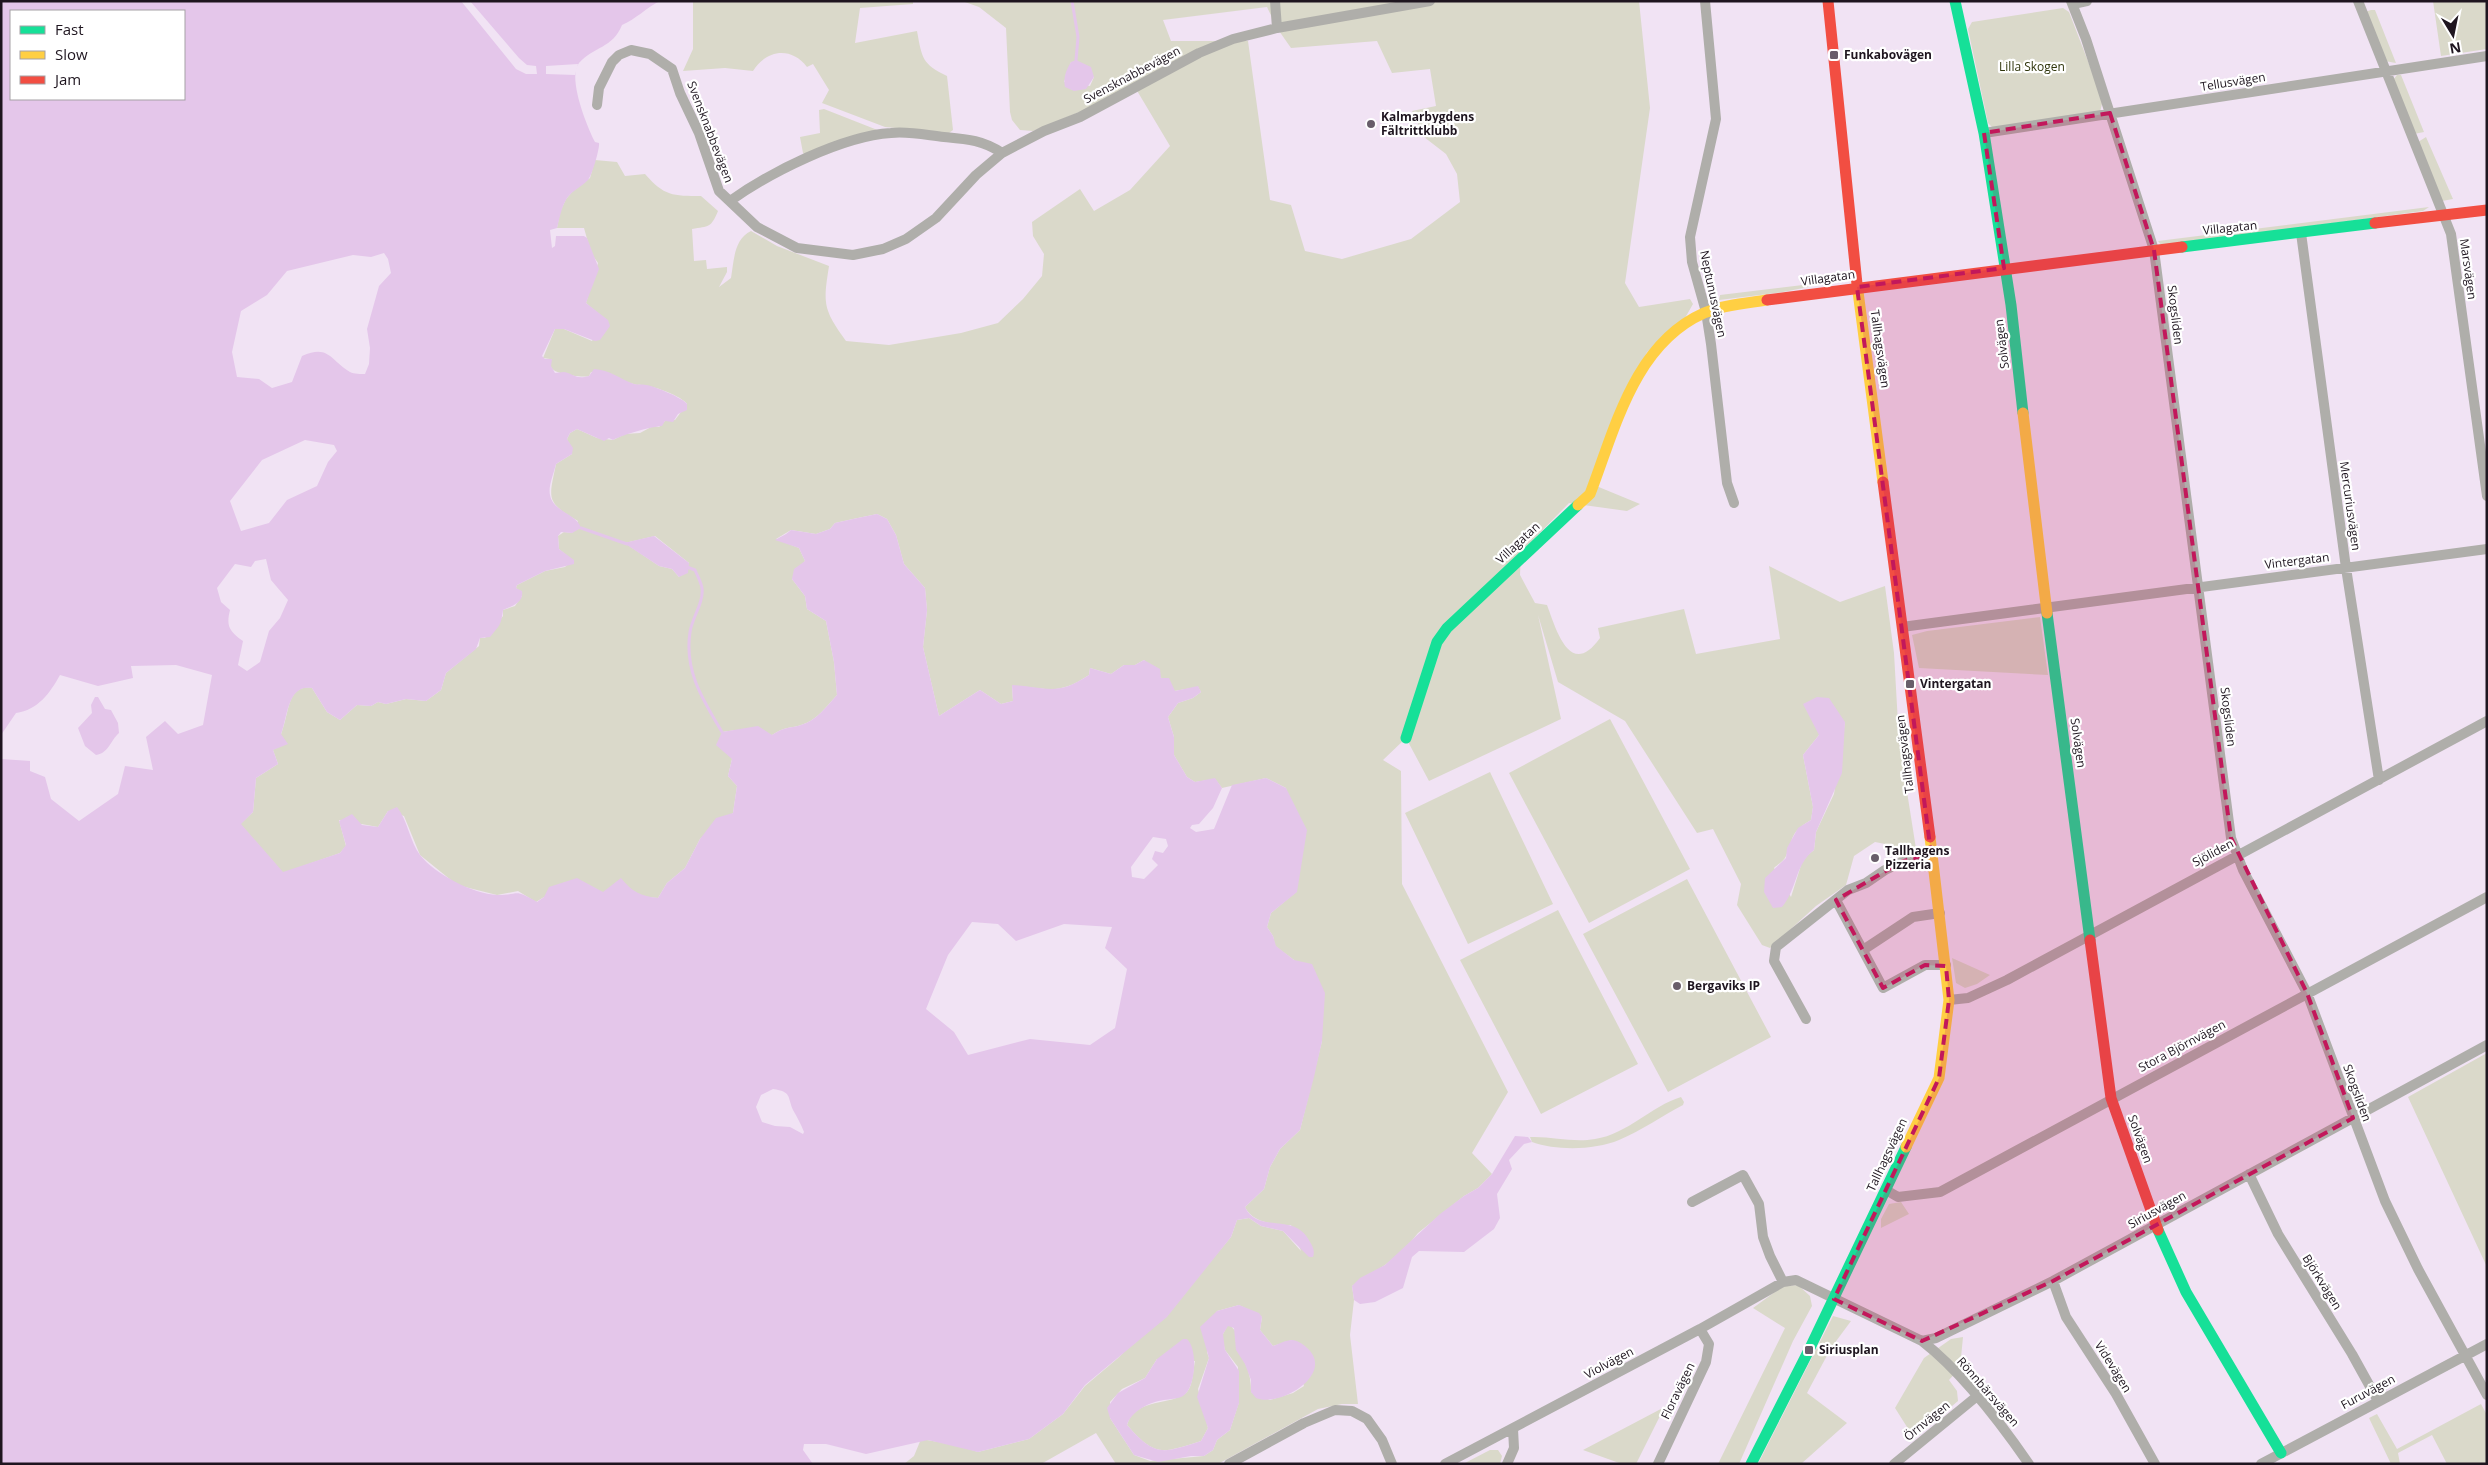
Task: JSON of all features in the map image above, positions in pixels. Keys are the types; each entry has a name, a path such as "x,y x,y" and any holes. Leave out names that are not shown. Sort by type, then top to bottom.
{"street":[{"path":"1276,1 1277,28"},
{"name":"Svensknabbevägen","path":"597,105 599,88 612,62 618,55 631,50 650,54 672,69 719,192 730,200 757,227 797,248 853,255 883,249 923,228 1002,153 1044,131 1080,117 1199,53 1233,39 1277,28 1430,1"},
{"name":"Neptunusvägen","path":"1705,1 1716,118 1690,237 1692,262 1706,312 1727,483 1734,503"},
{"name":"Tallhagsvägen","path":"1751,1464 1834,1299 1939,1078 1949,1000 1940,913 1857,288 1828,1"},
{"name":"Solvägen","path":"1956,1 1984,133 2011,305 2046,608 2111,1098 2156,1225 2186,1292 2281,1453"},
{"path":"2072,2 2087,1"},
{"name":"Marsvägen","path":"2358,1 2451,234 2487,496"},
{"name":"Skogsliden","path":"2072,2 2154,250 2231,838 2236,855 2307,993 2385,1201 2418,1270 2487,1395"},
{"name":"Tellusvägen","path":"1984,133 2487,56"},
{"name":"Svensknabbevägen","path":"730,200 758,182 803,160 878,134 916,134 987,143 1002,153"},
{"name":"Villagatan","path":"1406,738 1437,642 1447,628 1590,494 1625,401 1650,355 1684,323 1706,312 1857,288 2004,268 2487,210"},
{"name":"Mercuriusvägen","path":"2301,233 2346,568 2379,780"},
{"name":"Vintergatan","path":"1902,627 2198,586 2487,549"},
{"name":"Sjöliden","path":"1949,1000 1968,998 1982,992 2487,721"},
{"path":"1806,1019 1774,961 1776,947 1848,890 1873,880 1885,870 1901,862 1917,855 1931,853"},
{"name":"Stora Björnvägen","path":"1886,1190 1898,1197 1940,1192 2111,1098 2487,897"},
{"path":"1836,900 1883,988 1925,965 1946,965"},
{"path":"1863,950 1913,917 1940,913"},
{"name":"Siriusvägen","path":"1922,1342 1936,1338 2053,1281 2487,1045"},
{"name":"Björkvägen","path":"2249,1174 2278,1234 2352,1354 2378,1401"},
{"path":"1692,1202 1744,1175 1759,1204 1763,1237 1783,1282 1796,1280 1922,1342"},
{"name":"Videvägen","path":"2053,1281 2066,1317 2116,1394 2156,1464"},
{"name":"Violvägen","path":"1445,1464 1513,1430 1783,1282"},
{"name":"Floravägen","path":"1658,1464 1706,1362 1708,1344 1700,1329"},
{"name":"Rönnbärsvägen","path":"1922,1342 1940,1355 2003,1427 2029,1464"},
{"name":"Furuvägen","path":"2261,1464 2487,1344"},
{"name":"Örnvägen","path":"1894,1464 1976,1397"},
{"path":"1229,1464 1304,1423 1335,1410 1352,1411 1367,1419 1382,1440 1392,1464"},
{"path":"1507,1464 1514,1448 1513,1430"}],"highlighted area":[{"path":"2110,113 2154,250 2231,838 2307,993 2353,1118 2053,1281 1922,1341 1834,1299 1939,1078 1949,1000 1946,966 1925,965 1883,988 1836,900 1901,862 1931,853 1857,287 2004,268 1984,133"}],"green space":[{"path":"693,1 913,1 913,4 860,8 855,43 917,31 922,54 928,64 947,76 953,130 949,133 885,127 822,103 829,90 813,64 807,67 801,60 786,54 772,55 758,64 753,71 725,68 683,71 693,49"},
{"path":"962,1 1639,1 1650,108 1625,283 1639,307 1690,299 1693,304 1685,318 1647,352 1589,483 1640,504 1627,511 1569,503 1521,552 1520,575 1535,603 1547,605 1560,637 1566,646 1572,652 1580,654 1589,650 1600,638 1598,628 1684,609 1696,654 1780,639 1769,566 1840,602 1885,586 1894,653 1899,741 1917,855 1901,862 1890,845 1875,842 1854,856 1846,885 1816,906 1770,948 1762,945 1737,905 1741,884 1713,829 1697,833 1625,721 1558,682 1538,615 1561,719 1429,781 1406,738 1383,760 1401,771 1402,884 1508,1092 1472,1153 1492,1174 1478,1188 1464,1196 1418,1233 1405,1249 1385,1265 1352,1286 1354,1300 1350,1335 1358,1404 1342,1404 1318,1409 1218,1464 1116,1464 1096,1433 1041,1464 904,1464 914,1456 921,1439 956,1445 978,1452 1029,1439 1063,1414 1085,1386 1118,1358 1190,1286 1231,1237 1237,1220 1249,1218 1261,1226 1283,1231 1301,1251 1291,1225 1272,1224 1259,1220 1253,1217 1245,1207 1264,1189 1270,1167 1280,1149 1300,1130 1322,1041 1294,960 1275,946 1273,936 1267,927 1271,913 1296,892 1299,866 1286,788 1266,778 1222,788 1215,779 1195,782 1187,777 1174,755 1174,737 1168,717 1178,703 1193,698 1201,692 1198,687 1174,691 1144,660 1135,665 1124,665 1111,674 1090,668 1089,675 1078,682 1060,688 1043,689 1012,686 1013,701 1001,704 980,690 939,716 923,647 927,610 925,588 904,564 896,535 887,519 877,514 835,523 830,529 816,534 791,530 776,539 799,548 805,561 792,579 805,596 807,609 826,621 834,662 837,695 812,720 772,735 736,730 722,732 732,759 728,776 737,786 733,813 700,839 685,868 667,883 658,898 646,897 631,891 544,897 536,902 518,891 497,895 457,885 420,855 404,816 388,811 378,827 339,820 346,846 340,853 283,873 240,824 253,812 256,778 278,764 273,750 281,734 291,700 298,690 312,688 327,712 340,720 357,705 371,706 378,702 386,704 406,699 426,701 441,690 446,673 479,646 480,638 485,638 503,616 503,610 515,606 522,596 516,588 517,585 545,571 565,567 572,560 559,549 558,536 564,532 572,533 578,521 567,515 555,504 551,492 556,464 572,454 567,439 570,433 577,429 597,438 613,440 625,434 640,433 653,426 659,427 665,421 675,420 687,404 678,397 656,388 637,385 591,372 589,376 574,376 557,372 551,367 550,359 543,358 555,329 564,329 592,341 604,319 586,303 598,263 591,253 584,228 557,228 560,212 566,199 590,178 595,160 617,162 625,176 645,174 664,191 683,196 701,196 718,211 709,225 692,229 694,261 706,260 707,269 727,267 727,272 719,287 731,278 738,245 741,239 751,231 777,246 829,266 826,289 827,306 833,321 846,341 889,345 961,333 998,323 1023,299 1042,276 1044,254 1033,236 1032,222 1080,189 1094,211 1130,190 1170,146 1136,89 1033,131 1020,130 1012,120 1010,112 1006,28 979,7","holes":["1267,7 1277,28 1291,48 1377,41 1392,73 1430,69 1436,106 1412,111 1424,137 1446,154 1457,174 1460,202 1411,239 1342,259 1305,251 1291,205 1270,200 1248,41 1171,41 1163,20","1071,62 1094,77 1090,86 1064,82","655,536 689,563 679,577 672,569 659,566 625,543","1845,722 1834,794 1816,832 1814,850 1803,859 1791,897 1774,868 1785,858 1792,839 1799,828 1811,820 1813,807 1803,755 1819,735","1239,1305 1262,1317 1260,1330 1273,1346 1292,1340 1304,1386 1293,1393 1270,1400 1251,1392 1246,1365 1237,1346 1236,1332 1231,1326 1227,1326 1223,1334 1225,1350 1238,1367 1239,1402 1230,1430 1217,1440 1213,1450 1204,1456 1150,1461 1134,1455 1110,1418 1110,1402 1122,1389 1145,1378 1157,1359 1195,1361 1192,1381 1187,1392 1173,1399 1155,1403 1138,1410 1131,1416 1127,1425 1145,1443 1160,1450 1168,1450 1201,1441 1208,1428 1198,1389 1209,1358 1207,1352 1217,1311"]},
{"path":"2433,1 2487,1 2487,49 2441,56"},
{"name":"Lilla Skogen","path":"2063,8 2069,12 2103,100 2100,112 1993,128 1988,123 1968,29 1972,22"},
{"path":"2375,10 2396,63 2385,61 2365,12"},
{"path":"2397,75 2401,75 2424,132 2414,134 2393,80"},
{"path":"824,109 880,131 806,155 803,153 800,137 820,133 819,110"},
{"path":"2426,137 2453,199 2442,201 2418,142"},
{"path":"2429,207 2423,211 2162,246 2158,241"},
{"path":"1844,280 1783,292 1719,300 1720,295"},
{"path":"2040,617 2048,675 1919,668 1912,635 1927,631"},
{"path":"1610,719 1690,869 1589,923 1509,773"},
{"path":"1490,772 1553,904 1468,944 1405,813"},
{"name":"Bergaviks IP","path":"1687,879 1771,1037 1668,1092 1583,934"},
{"path":"1558,910 1638,1064 1541,1114 1460,960"},
{"path":"1952,958 1990,975 1977,984 1965,988 1956,983"},
{"path":"2487,1053 2487,1267 2408,1097"},
{"path":"1681,1097 1684,1102 1683,1105 1619,1140 1599,1146 1553,1147 1532,1142 1530,1137 1587,1140 1607,1136 1629,1126 1670,1101"},
{"path":"1901,1202 1909,1214 1881,1228 1881,1219 1889,1204"},
{"path":"1798,1285 1810,1296 1812,1306 1793,1341 1739,1464 1718,1464 1785,1328 1753,1308 1783,1286"},
{"path":"1833,1316 1851,1321 1831,1348 1807,1393 1847,1423 1801,1464 1758,1464"},
{"path":"1963,1337 1960,1368 1949,1380 1957,1391 1958,1401 1914,1438 1895,1408 1924,1358 1951,1339"},
{"path":"1676,1401 1670,1419 1661,1414 1636,1464 1622,1464 1583,1450"},
{"path":"2481,1404 2487,1415 2487,1464 2447,1464 2432,1435 2398,1453 2400,1464 2391,1464 2369,1418 2377,1414 2397,1449"},
{"path":"1490,1450 1498,1450 1502,1456 1500,1464 1463,1464"}],"shaded area":[{"path":"1,1 660,1 622,25 618,33 608,43 584,58 576,70 575,79 583,114 595,142 599,143 599,146 590,177 567,198 557,228 550,230 552,248 555,246 556,236 584,236 587,238 599,269 586,303 608,320 610,326 600,340 595,341 564,329 555,329 542,356 545,359 552,359 551,366 555,373 564,372 580,377 589,376 594,369 605,371 634,384 650,386 674,396 687,404 687,410 678,414 673,422 665,421 662,426 637,431 613,440 609,438 604,441 577,429 570,433 567,439 573,448 572,454 556,464 550,484 550,495 555,505 574,519 581,528 572,533 561,532 558,536 559,549 574,560 574,564 545,571 517,585 516,588 522,591 519,601 503,610 500,625 490,637 480,638 476,649 446,673 441,690 426,701 406,699 386,704 378,702 371,706 357,705 340,720 327,712 312,688 304,688 298,691 290,703 281,734 288,744 273,750 278,764 256,778 253,812 241,824 283,872 340,853 346,845 339,821 352,814 362,825 378,827 388,811 397,807 420,855 445,876 477,891 497,895 517,893 537,902 544,897 549,887 577,878 603,892 621,878 629,887 637,892 658,898 667,883 685,868 700,839 716,818 733,813 737,786 728,776 732,759 716,745 722,732 758,726 772,735 812,720 837,695 834,662 826,621 807,609 805,596 792,579 794,569 805,561 799,548 775,540 791,530 816,534 830,529 835,523 877,514 887,519 896,535 904,564 925,588 927,610 923,647 939,716 980,690 1001,704 1013,701 1012,685 1043,689 1059,688 1078,682 1089,675 1090,668 1111,674 1124,665 1135,665 1144,660 1160,669 1161,678 1169,678 1175,691 1198,686 1201,692 1193,698 1178,703 1168,717 1174,737 1174,755 1187,777 1195,782 1215,778 1222,788 1213,808 1199,824 1192,825 1190,828 1196,832 1214,829 1232,785 1266,778 1286,788 1307,830 1297,892 1271,913 1267,927 1273,936 1276,946 1294,960 1312,964 1325,993 1322,1041 1300,1130 1280,1149 1270,1167 1264,1189 1245,1207 1251,1215 1259,1220 1295,1227 1303,1233 1313,1247 1313,1257 1309,1257 1283,1231 1261,1226 1249,1218 1237,1220 1231,1237 1167,1317 1085,1385 1063,1414 1029,1439 978,1452 928,1440 866,1454 826,1444 804,1444 803,1450 813,1464 1,1464 1,759 30,761 30,771 45,777 51,799 79,821 118,794 125,766 153,770 146,737 165,721 178,734 203,725 212,675 176,665 131,666 133,678 98,686 60,675 42,700 31,708 16,713 1,735","holes":["384,253 388,259 391,273 379,286 367,329 370,348 369,364 365,374 350,372 329,355 318,352 302,356 292,382 272,388 259,379 237,377 232,352 241,311 267,295 287,271 353,255 371,257","305,440 334,445 337,451 328,462 317,486 287,500 269,523 241,531 230,501 262,460","266,559 271,580 288,600 280,618 269,631 260,662 247,671 238,665 243,641 230,628 228,620 230,610 221,602 217,588 235,564 251,567 255,561","1153,837 1166,839 1168,846 1163,853 1155,851 1152,859 1158,865 1144,879 1132,877 1131,867","972,922 998,924 1016,941 1064,924 1112,927 1105,948 1127,969 1115,1028 1090,1045 1030,1039 968,1055 954,1032 926,1009 948,955","773,1089 786,1093 804,1132 803,1134 790,1127 775,1126 762,1122 756,1107 761,1095"]},
{"path":"1076,60 1091,67 1094,77 1086,89 1074,91 1065,87 1064,80 1069,65"},
{"path":"654,536 689,563 688,573 679,577 672,569 659,566 624,543"},
{"path":"95,697 98,697 105,709 111,710 118,723 119,733 104,752 96,755 85,746 78,728 92,713 91,705"},
{"path":"1817,697 1829,698 1845,722 1842,773 1816,832 1814,850 1799,870 1787,900 1782,907 1773,908 1764,892 1765,878 1786,858 1787,848 1798,828 1811,820 1813,807 1803,755 1819,735 1803,704"},
{"path":"1515,1136 1528,1137 1532,1142 1524,1144 1509,1160 1512,1169 1497,1194 1500,1218 1494,1229 1464,1252 1419,1251 1412,1257 1403,1288 1375,1302 1360,1304 1354,1300 1352,1286 1360,1278 1385,1265 1440,1214 1478,1188 1492,1174"},
{"path":"1239,1305 1259,1313 1262,1317 1260,1330 1273,1346 1292,1340 1300,1342 1306,1347 1314,1357 1315,1367 1310,1377 1302,1386 1279,1398 1267,1400 1256,1398 1251,1392 1251,1380 1245,1364 1236,1350 1234,1328 1228,1326 1223,1334 1225,1350 1239,1371 1239,1403 1230,1430 1217,1440 1213,1450 1204,1456 1191,1456 1158,1462 1134,1455 1110,1418 1107,1408 1118,1393 1145,1378 1157,1359 1183,1339 1187,1339 1193,1351 1194,1368 1191,1385 1187,1392 1181,1397 1147,1405 1132,1415 1127,1425 1145,1443 1161,1450 1169,1450 1201,1441 1208,1428 1197,1397 1209,1358 1200,1327 1217,1311"}],"pier":[{"path":"461,1 470,1 519,58 527,65 536,66 537,74 526,74 516,69"},
{"path":"578,64 575,75 546,74 546,66"}],"waterway":[{"path":"1072,1 1078,37 1076,60"},
{"path":"581,528 627,544"},
{"path":"687,567 695,570 702,588 700,604 690,632 689,646 692,672 702,697 722,732"}],"traffic: fast":[{"path":"1955,1 1984,133 2011,305 2023,413"},
{"path":"2182,247 2375,223"},
{"path":"1406,738 1437,642 1447,628 1578,505"},
{"path":"2047,613 2090,940"},
{"path":"1751,1464 1809,1350 1906,1147"},
{"path":"2158,1230 2186,1292 2281,1453"}],"traffic: slow":[{"path":"1857,284 1883,482"},
{"path":"1578,505 1590,494 1630,391 1660,345 1680,327 1711,310 1767,300"},
{"path":"2023,413 2047,613"},
{"path":"1906,1147 1939,1078 1949,1000 1930,837"}],"traffic: jam":[{"path":"1828,1 1857,284"},
{"path":"2375,223 2487,210"},
{"path":"1767,300 2182,247"},
{"path":"1883,482 1930,837"},
{"path":"2090,940 2111,1098 2158,1230"}],"place":[{"name":"Funkabovägen","path":"1834,55"},
{"name":"Kalmarbygdens Fältrittklubb","path":"1371,124"},
{"name":"Vintergatan","path":"1910,684"},
{"name":"Tallhagens Pizzeria","path":"1875,858"},
{"name":"Bergaviks IP","path":"1677,986"},
{"name":"Siriusplan","path":"1809,1350"}]}
